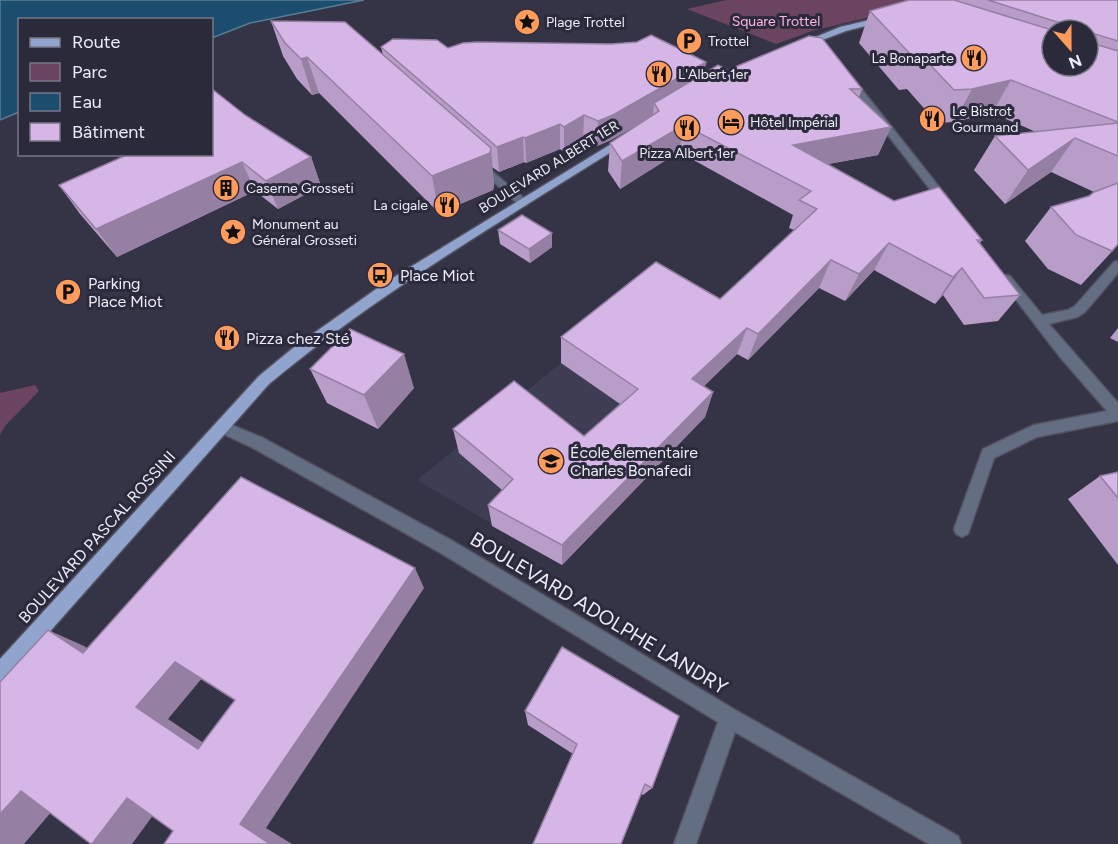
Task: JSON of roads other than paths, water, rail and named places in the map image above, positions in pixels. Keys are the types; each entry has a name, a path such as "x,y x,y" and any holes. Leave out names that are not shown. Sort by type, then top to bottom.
{"main road":[{"path":"790,48 843,29 899,15"},
{"name":"BOULEVARD ALBERT 1ER","path":"222,428 264,380 298,352 390,285 641,129"},
{"name":"BOULEVARD PASCAL ROSSINI","path":"0,673 222,428"}],"street":[{"path":"810,41 822,51"},
{"path":"841,69 958,218"},
{"path":"470,155 523,203"},
{"path":"962,529 988,454 1034,431 1118,414 995,265"},
{"path":"1039,321 1072,314 1080,309 1118,265"},
{"name":"BOULEVARD ADOLPHE LANDRY","path":"222,428 258,443 445,546 730,718 950,844"},
{"path":"685,844 730,718"}],"water":[{"path":"0,0 364,0 250,23 213,38 213,18 18,18 18,112 0,120"}],"place":[{"name":"Plage Trottel","path":"527,22"},
{"name":"Trottel","path":"689,41"},
{"name":"La Bonaparte","path":"974,58"},
{"name":"L'Albert 1er","path":"659,74"},
{"name":"Le Bistrot Gourmand","path":"932,119"},
{"name":"Hôtel Impérial","path":"731,122"},
{"name":"Pizza Albert 1er","path":"687,128"},
{"name":"Caserne Grosseti","path":"226,188"},
{"name":"La cigale","path":"447,205"},
{"name":"Monument au Général Grosseti","path":"233,232"},
{"name":"Place Miot","path":"380,275"},
{"name":"Parking Place Miot","path":"68,292"},
{"name":"Pizza chez Sté","path":"227,338"},
{"name":"École élementaire Charles Bonafedi","path":"551,461"}],"park label":[{"name":"Square Trottel","path":"776,21"}]}
